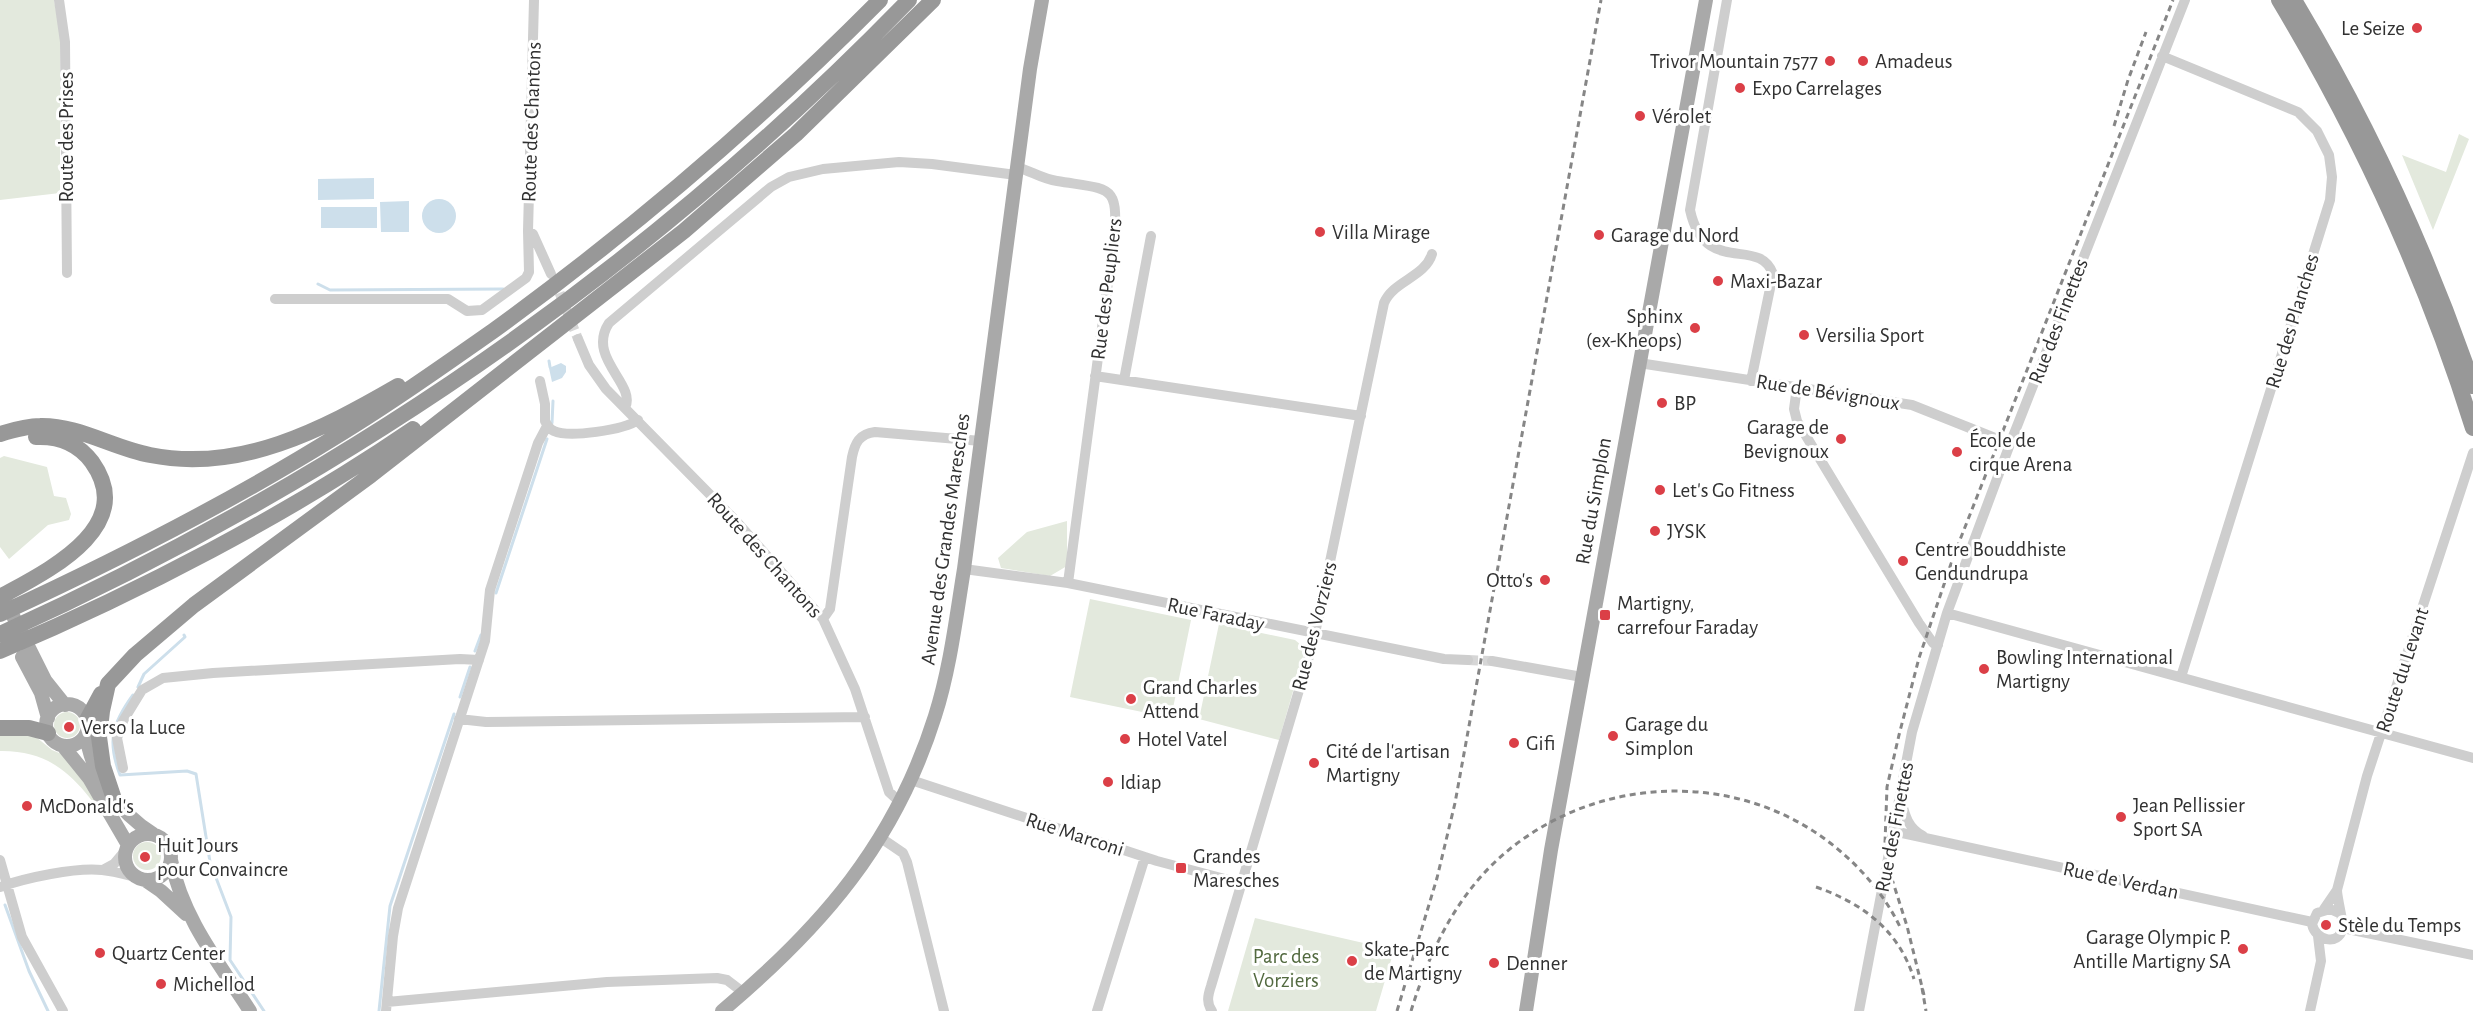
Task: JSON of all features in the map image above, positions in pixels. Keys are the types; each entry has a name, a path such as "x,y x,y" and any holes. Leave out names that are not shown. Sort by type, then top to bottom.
{"highway":[{"path":"0,613 143,545 303,457 412,387 525,308 604,248 702,167 785,93 880,0"},
{"path":"0,634 134,571 246,511 372,436 493,356 595,281 706,191 819,89 909,0"},
{"path":"87,727 98,697 108,684 135,655 187,610 371,475 612,289 717,204 796,134 933,0"},
{"path":"2279,0 2335,98 2391,213 2435,318 2473,428"},
{"path":"2294,0 2340,81 2394,187 2430,271 2473,386"},
{"path":"0,651 80,615 204,553 337,477 410,431 612,289"},
{"path":"0,434 32,426 60,427 136,452 174,458 216,458 254,452 298,437 392,389 525,308"},
{"path":"0,445 21,438 37,437 52,437 67,442 81,450 92,462 103,492 99,520 87,540 61,562 0,597"},
{"path":"108,684 99,737 103,766 113,796"},
{"path":"0,728 48,726"}],"main road":[{"name":"Avenue des Grandes Maresches","path":"722,1011 819,921 838,899 881,838 911,780 927,740 943,687 964,569 1016,171 1041,0"},
{"name":"Rue du Simplon","path":"1526,1011 1551,850 1706,0"},
{"path":"0,590 37,676 53,741 63,746 90,778 127,848 128,868 162,891 190,918"},
{"path":"0,613 37,676 65,705 80,709 87,727 92,764 113,796 133,820 166,842 178,886 190,918 250,1011"},
{"path":"48,726 56,708 65,705"},
{"path":"63,746 77,744 87,727"},
{"path":"127,848 139,836 153,834"},
{"path":"142,879 162,875 171,860"}],"street":[{"name":"Route des Prises","path":"59,0 65,42 67,273"},
{"name":"Route des Chantons","path":"534,0 528,231 533,234 551,274"},
{"path":"1728,0 1690,210 1694,228 1703,241 1718,250 1761,258 1770,264 1773,274 1751,381"},
{"name":"Rue des Finettes","path":"1859,1011 1912,732 1947,613 2010,444 2185,0"},
{"name":"Rue des Planches","path":"2162,56 2298,112 2317,131 2329,155 2332,177 2330,200 2181,677"},
{"name":"Rue des Peupliers","path":"626,408 627,396 603,348 604,332 609,323 776,184 813,170 899,162 1016,171 1045,179 1101,188 1110,194 1116,214 1068,583"},
{"path":"275,299 448,299 467,311 482,310 526,279 529,272 528,231"},
{"name":"Rue des Peupliers","path":"1124,380 1151,237"},
{"name":"Rue des Vorziers","path":"1212,1011 1208,1005 1208,998 1315,633 1386,298 1426,265 1432,254"},
{"name":"Route des Chantons","path":"578,339 585,357 602,383 737,522 823,619 839,650 865,717 889,792 900,802"},
{"name":"Rue de Bévignoux","path":"1639,363 1912,405 2010,444"},
{"name":"Rue des Peupliers","path":"1095,376 1361,416"},
{"path":"540,381 545,404 545,421 547,426 556,432 578,433 624,428 638,420"},
{"path":"1797,387 1794,409 1797,421 1919,623 1933,642 1938,645"},
{"path":"547,426 535,452 494,579 489,598 486,634 479,660 398,908 393,936 387,1007 607,982 722,977 744,993"},
{"path":"823,619 830,609 852,457 858,439 875,432 981,441"},
{"name":"Route du Levant","path":"2339,913 2337,890 2354,821 2473,453"},
{"name":"Rue Faraday","path":"964,569 1068,583 1444,659 1468,660"},
{"path":"1947,613 2382,731 2473,758"},
{"path":"123,768 117,738 123,721 142,690 163,678 449,659 479,660"},
{"path":"1492,661 1582,677"},
{"path":"459,719 486,722 865,717"},
{"name":"Rue Marconi","path":"911,780 1146,857 1221,880 1240,883"},
{"name":"Rue de Verdan","path":"1900,795 1907,821 1917,833 1929,839"},
{"name":"Rue de Verdan","path":"1893,831 2312,922"},
{"path":"881,838 903,852 907,862 944,1011"},
{"path":"103,870 114,864 127,848"},
{"path":"1097,1011 1146,857"},
{"path":"0,860 4,886 22,937 63,1011"},
{"path":"4,886 47,876 103,870 142,879"},
{"name":"Route du Levant","path":"2324,909 2337,890"},
{"path":"2310,1011 2321,961 2343,928 2343,920 2339,913 2332,909 2324,909 2316,915 2312,922 2313,929 2318,936 2326,940 2334,939"},
{"path":"2343,928 2473,955"},
{"path":"2318,936 2321,961"}],"green space":[{"path":"0,0 54,0 60,33 60,193 0,200"},
{"path":"2459,134 2469,139 2433,230 2402,155 2446,172"},
{"path":"4,456 47,467 54,496 66,498 71,514 69,520 48,525 9,559 0,547 0,458"},
{"path":"1067,521 1067,566 1050,576 1001,568 998,558 1027,532"},
{"path":"1090,599 1191,620 1171,718 1070,697"},
{"path":"1219,624 1295,640 1301,645 1304,653 1279,740 1199,719"},
{"path":"67,712 76,716 80,725 76,734 67,738 58,734 54,725 58,716"},
{"path":"0,734 22,734 36,737 52,750 64,755 75,768 117,835 82,788 69,776 56,765 40,757 21,752 0,751"},
{"path":"147,842 157,846 161,856 157,866 147,870 137,866 133,856 137,846"},
{"name":"Parc des Vorziers","path":"1255,918 1394,950 1376,1011 1228,1011"}],"water":[{"path":"374,178 374,199 318,200 318,179"},
{"path":"439,199 451,204 456,216 451,228 439,233 427,228 422,216 427,204"},
{"path":"409,201 409,232 381,232 380,202"},
{"path":"321,207 377,207 377,228 321,228"},
{"path":"561,363 566,366 566,372 562,378 552,382 549,368"}],"waterway":[{"path":"318,284 330,290 503,289"},
{"path":"549,361 550,367"},
{"path":"552,423 553,401"},
{"path":"496,593 547,439"},
{"path":"138,687 144,674 185,637 184,635"},
{"path":"475,651 481,635"},
{"path":"460,697 470,667"},
{"path":"133,695 120,715 114,733 114,752 120,775 187,771 196,774 210,862 231,917 230,960 264,1011"},
{"path":"379,1011 390,906 454,714"},
{"path":"5,905 29,971 48,1011"}],"tunnel":[{"path":"554,279 578,339"},
{"path":"1468,660 1492,661"}],"railway":[{"path":"1397,1011 1437,878 1455,803 1601,0"},
{"path":"1924,995 1907,926 1892,879 1885,843 1887,787 1899,735 1919,658 1954,555 2173,0"},
{"path":"2114,126 2146,32"},
{"path":"1411,1011 1425,970 1454,912 1495,862 1533,832 1575,811 1619,797 1666,791 1712,794 1758,804 1801,823 1840,851 1858,868 1875,887 1901,929"},
{"path":"1816,887 1849,901 1877,921 1899,946 1914,979"},
{"path":"1922,988 1926,1011"}],"place":[{"name":"Le Seize","path":"2417,28"},
{"name":"Trivor Mountain 7577","path":"1830,61"},
{"name":"Amadeus","path":"1863,61"},
{"name":"Expo Carrelages","path":"1740,88"},
{"name":"Vérolet","path":"1640,116"},
{"name":"Villa Mirage","path":"1320,232"},
{"name":"Garage du Nord","path":"1599,235"},
{"name":"Maxi-Bazar","path":"1718,281"},
{"name":"Sphinx (ex-Kheops)","path":"1695,328"},
{"name":"Versilia Sport","path":"1804,335"},
{"name":"BP","path":"1662,403"},
{"name":"Garage de Bevignoux","path":"1841,439"},
{"name":"École de cirque Arena","path":"1957,452"},
{"name":"Let's Go Fitness","path":"1660,490"},
{"name":"JYSK","path":"1655,531"},
{"name":"Centre Bouddhiste Gendundrupa","path":"1903,561"},
{"name":"Otto's","path":"1545,580"},
{"name":"Martigny, carrefour Faraday","path":"1605,615"},
{"name":"Bowling International Martigny","path":"1984,669"},
{"name":"Grand Charles Attend","path":"1131,699"},
{"name":"Verso la Luce","path":"69,727"},
{"name":"Garage du Simplon","path":"1613,736"},
{"name":"Hotel Vatel","path":"1125,739"},
{"name":"Gifi","path":"1514,743"},
{"name":"Cité de l'artisan Martigny","path":"1314,763"},
{"name":"Idiap","path":"1108,782"},
{"name":"McDonald's","path":"27,806"},
{"name":"Jean Pellissier Sport SA","path":"2121,817"},
{"name":"Huit Jours pour Convaincre","path":"145,857"},
{"name":"Grandes Maresches","path":"1181,868"},
{"name":"Stèle du Temps","path":"2326,925"},
{"name":"Garage Olympic P. Antille Martigny SA","path":"2243,949"},
{"name":"Quartz Center","path":"100,953"},
{"name":"Skate-Parc de Martigny","path":"1352,961"},
{"name":"Denner","path":"1494,963"},
{"name":"Michellod","path":"161,984"}]}
